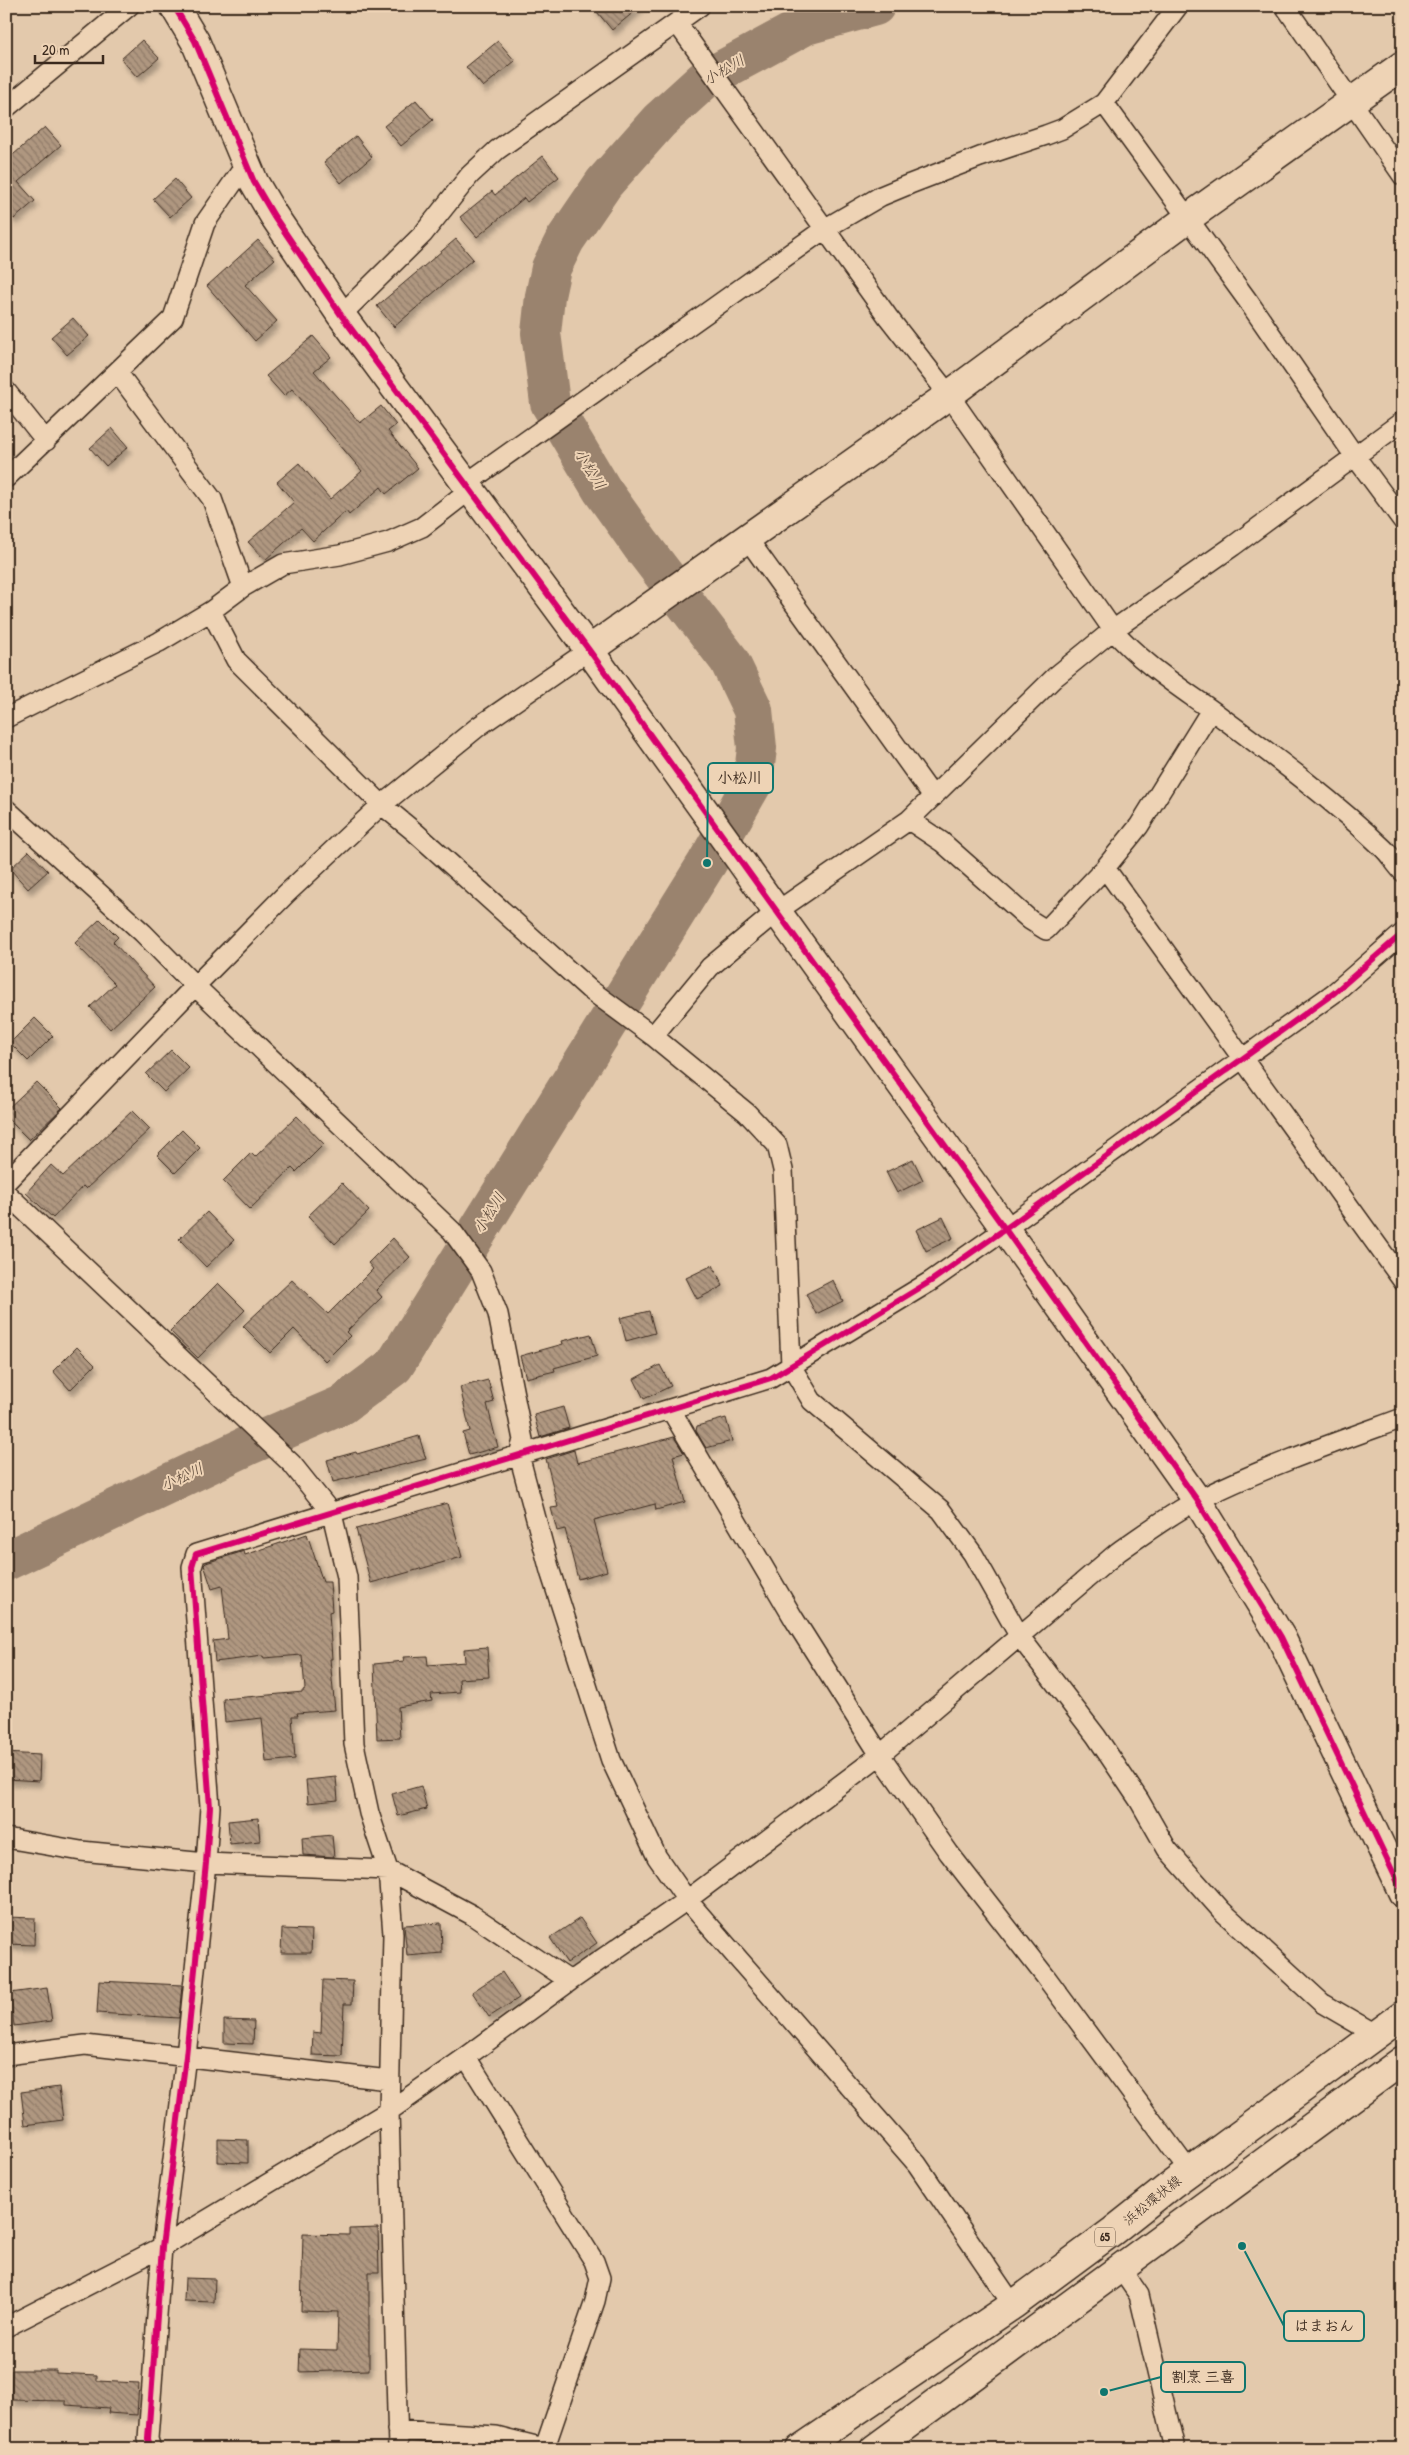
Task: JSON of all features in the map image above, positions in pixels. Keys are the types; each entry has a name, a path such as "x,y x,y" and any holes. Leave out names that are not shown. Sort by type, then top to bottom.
{"street":[{"path":"6,108 129,6"},
{"path":"174,6 194,41 246,164 274,216 341,315 589,650 735,856 1005,1229 1196,1500 1281,1637 1403,1893"},
{"path":"341,315 423,234 470,175 497,150 700,6"},
{"path":"6,718 159,642 211,611 243,587 283,564 340,555 388,542 422,527 469,486 541,431 826,228 882,196 949,168 1046,135 1104,103 1178,6"},
{"path":"1284,6 1403,176"},
{"path":"677,23 826,228 888,317 949,395 1113,630 1129,648 1346,815 1386,850 1403,872"},
{"path":"6,1182 286,894 382,805 479,726 662,600 949,395 1188,218 1403,65"},
{"path":"1104,103 1248,301 1354,455 1403,521"},
{"path":"6,478 173,318 205,223 246,164"},
{"path":"117,372 212,499 243,587"},
{"path":"6,391 46,441"},
{"path":"653,1036 710,966 776,912 909,820 1055,677 1113,630 1233,546 1354,455 1403,421"},
{"path":"747,538 933,797"},
{"path":"211,611 236,660 382,805 598,996 653,1036 747,1113 778,1145 783,1170 791,1366 812,1401 941,1510 973,1554 1020,1637 1096,1736 1139,1800 1167,1849 1222,1911 1322,2003 1377,2035"},
{"path":"909,820 942,842 1030,920 1046,930 1105,868 1139,826 1211,710"},
{"path":"6,809 143,933 195,986 452,1231 482,1271 498,1314 523,1440 519,1455 550,1571 611,1760 657,1856 687,1900 917,2164 1013,2305"},
{"path":"1105,868 1403,1281"},
{"path":"151,2449 148,2440 162,2247 186,2056 210,1807 192,1567 196,1554 332,1514 771,1378 931,1281 1005,1229 1334,993 1403,933"},
{"path":"6,1193 292,1464 332,1514 347,1577 354,1744 368,1813 388,1870 393,1934 389,2111 398,2449"},
{"path":"671,1410 794,1619 880,1755 949,1853 1045,1976 1189,2171"},
{"path":"6,2327 162,2247 389,2111 570,1980 687,1900 880,1755 1118,1552 1196,1500 1301,1454 1403,1418"},
{"path":"6,1838 81,1851 206,1863 388,1870 472,1915 570,1980"},
{"name":"浜松環状線","path":"800,2449 1013,2305 1113,2231 1189,2171 1403,2015"},
{"path":"6,2055 85,2045 389,2080"},
{"path":"397,2430 496,2436 546,2448 595,2301 600,2278 594,2261 466,2057"},
{"path":"874,2449 1403,2060"},
{"path":"1121,2269 1139,2295 1175,2449"}],"building":[{"path":"592,6 641,6 612,30"},
{"path":"142,40 159,58 137,77 121,59"},
{"path":"498,41 515,61 483,87 466,67"},
{"path":"416,100 433,120 401,146 384,126"},
{"path":"45,127 61,145 18,182 35,201 14,219 6,211 6,161"},
{"path":"356,136 372,157 341,183 324,162"},
{"path":"543,156 559,177 527,202 524,198 477,237 460,217 492,191 495,195"},
{"path":"175,179 191,198 170,217 153,199"},
{"path":"456,239 473,259 394,327 377,306"},
{"path":"258,240 275,259 245,285 277,321 255,341 207,286"},
{"path":"73,318 89,336 67,355 51,337"},
{"path":"313,336 331,357 314,371 360,423 381,406 396,425 388,431 418,468 386,494 381,487 349,515 346,511 313,541 301,528 265,560 248,542 294,502 277,482 299,463 330,499 362,471 292,389 284,396 266,376"},
{"path":"112,428 128,447 106,466 90,448"},
{"path":"29,851 48,871 28,889 10,869"},
{"path":"100,919 118,937 113,942 155,987 110,1029 90,1007 115,984 75,943"},
{"path":"35,1018 53,1036 28,1061 10,1043"},
{"path":"171,1050 189,1068 164,1092 146,1074"},
{"path":"36,1082 62,1108 29,1140 6,1117 6,1110"},
{"path":"132,1111 150,1129 86,1189 83,1186 53,1218 26,1193 51,1165 63,1176"},
{"path":"297,1116 324,1144 296,1172 292,1168 250,1209 223,1181 251,1153 255,1157"},
{"path":"182,1130 200,1148 175,1173 157,1155"},
{"path":"913,1159 923,1180 897,1193 886,1172"},
{"path":"342,1183 369,1211 335,1244 308,1216"},
{"path":"207,1212 234,1240 206,1267 179,1239"},
{"path":"943,1217 953,1238 926,1251 916,1230"},
{"path":"393,1238 410,1257 376,1290 382,1297 346,1332 350,1336 325,1361 294,1329 270,1353 243,1326 292,1280 328,1314 373,1269 368,1263"},
{"path":"713,1265 723,1286 697,1299 686,1278"},
{"path":"833,1280 843,1301 816,1314 806,1294"},
{"path":"218,1283 245,1310 198,1358 170,1331"},
{"path":"649,1311 655,1333 626,1341 620,1318"},
{"path":"591,1334 597,1356 554,1368 555,1371 526,1378 520,1356 563,1344 562,1341"},
{"path":"77,1347 95,1365 70,1390 53,1371"},
{"path":"660,1365 671,1386 644,1399 634,1379"},
{"path":"488,1380 494,1402 487,1404 498,1447 469,1455 463,1433 470,1431 460,1387"},
{"path":"563,1407 569,1428 540,1437 534,1415"},
{"path":"726,1418 732,1441 706,1448 696,1431 697,1426"},
{"path":"419,1436 426,1459 333,1482 327,1460 356,1452 357,1454"},
{"path":"674,1437 684,1453 673,1456 685,1502 656,1510 655,1504 594,1520 607,1571 578,1579 565,1529 557,1531 551,1508 558,1507 546,1459 574,1450 577,1463"},
{"path":"447,1503 462,1557 371,1583 356,1529"},
{"path":"307,1534 323,1582 330,1582 332,1611 329,1612 332,1659 330,1659 335,1710 297,1713 298,1716 292,1716 295,1759 266,1762 262,1718 225,1722 223,1699 303,1692 305,1689 302,1655 264,1658 263,1656 215,1662 213,1641 228,1639 222,1586 212,1589 204,1565 244,1551 245,1555"},
{"path":"487,1647 489,1677 459,1679 460,1692 431,1694 432,1701 398,1707 400,1738 377,1739 374,1664 404,1661 403,1657 427,1656 428,1665 465,1662 464,1649"},
{"path":"6,1753 40,1755 39,1781 6,1779"},
{"path":"336,1777 338,1800 308,1803 306,1780"},
{"path":"421,1786 427,1809 398,1816 392,1794"},
{"path":"258,1818 260,1841 230,1844 228,1821"},
{"path":"332,1835 334,1857 303,1855 302,1838"},
{"path":"6,1917 35,1918 34,1945 6,1944"},
{"path":"580,1918 597,1943 567,1963 550,1938"},
{"path":"441,1923 442,1953 407,1956 404,1925"},
{"path":"282,1929 312,1930 311,1953 281,1953"},
{"path":"502,1972 519,1998 489,2017 472,1992"},
{"path":"323,1980 353,1981 352,2004 344,2004 342,2056 312,2055 313,2032 321,2033"},
{"path":"99,1981 182,1985 179,2018 97,2013"},
{"path":"47,1988 52,2021 14,2026 10,1993"},
{"path":"224,2020 254,2021 253,2044 224,2043"},
{"path":"59,2087 63,2120 25,2125 21,2092"},
{"path":"218,2139 248,2140 248,2163 218,2162"},
{"path":"378,2228 379,2272 369,2272 369,2370 299,2372 300,2349 337,2350 338,2312 301,2311 303,2234 349,2235 349,2229"},
{"path":"185,2278 215,2279 214,2302 184,2301"},
{"path":"12,2370 56,2370 56,2373 97,2375 97,2381 139,2383 137,2415 108,2413 109,2408 66,2405 66,2401 11,2400"}],"waterway":[{"name":"小松川","path":"6,1561 247,1446 342,1405 394,1366 707,863 753,782 757,748 753,710 729,660 641,545 602,490 550,403 541,333 545,296 551,268 565,240 604,183 659,121 704,80 806,25 875,6"}],"cycle path":[{"path":"174,6 195,41 254,182 274,216 341,315 589,650 1005,1229 1197,1500 1281,1637 1403,1893"},
{"path":"151,2449 148,2439 162,2247 186,2056 210,1807 192,1567 196,1554 771,1378 931,1281 1005,1229 1334,993 1403,933"}],"place":[{"name":"小松川","path":"707,863"},
{"name":"はまおん","path":"1242,2246"},
{"name":"割烹 三喜","path":"1104,2392"}]}
